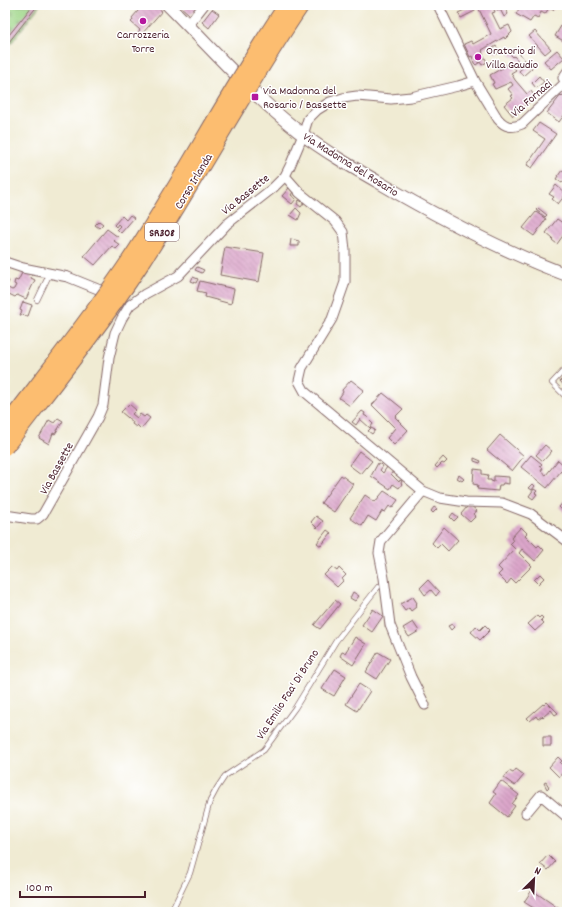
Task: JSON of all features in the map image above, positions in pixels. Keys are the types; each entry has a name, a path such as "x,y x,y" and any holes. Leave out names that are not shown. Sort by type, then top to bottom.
{"highway":[{"name":"Corso Irlanda","path":"5,428 89,318 129,261 168,200 267,34 288,5"},
{"name":"Corso Irlanda","path":"5,447 99,324 139,267 179,205 277,41 301,5"}],"street":[{"name":"Via Madonna del Rosario","path":"168,5 265,102 303,135 407,199 479,237 567,275"},
{"path":"188,24 204,5"},
{"name":"Via Fornaci","path":"438,5 475,81 498,119 508,127 515,127 522,124 566,84 564,78 567,72"},
{"name":"Via Bassette","path":"5,515 37,519 43,514 98,418 103,405 109,358 115,333 130,305 145,294 178,276 227,224 273,188 285,176 303,135 308,119 317,110 330,102 343,98 357,96 390,99 411,97 475,81"},
{"path":"285,176 300,193 335,221 343,232 345,250 345,282 332,319 302,368 299,381 305,392 423,491 440,498 466,502 502,503 531,514 567,541"},
{"path":"5,262 22,268 68,277 100,289 130,305"},
{"path":"423,491 381,541 379,553 390,624 412,678 425,705"},
{"name":"Via Emilio Faa' Di Bruno","path":"378,587 384,578"},
{"path":"526,813 541,795 567,817"}],"lane":[{"path":"37,300 50,273"},
{"path":"567,367 552,382 567,398"},
{"name":"Via Emilio Faa' Di Bruno","path":"171,912 190,873 210,801 217,788 225,776 264,750 295,708 336,641 378,587"}],"green space":[{"path":"5,5 40,5 5,51"}],"building":[{"path":"33,5 38,5 5,47 5,43 7,41 5,40"},
{"name":"Carrozzeria Torre","path":"143,5 145,7 147,5 153,5 162,11 141,35 138,32 140,30 131,22 133,20 132,18"},
{"path":"179,5 199,5 190,15"},
{"path":"477,5 492,5 495,12 492,13 500,29 509,25 512,32 505,39 504,37 482,50 487,62 482,65 480,62 476,65 474,63 472,56 470,57 464,44 471,41 473,44 491,34"},
{"path":"494,5 508,5 504,7 508,14 504,17 500,9 497,10"},
{"path":"527,5 556,5 553,10 549,8 545,14 541,12 538,18 534,16 530,22 516,14 520,7 524,9"},
{"path":"473,6 475,11 461,18 458,13"},
{"path":"212,9 219,14 209,28 202,22"},
{"path":"567,16 567,43 555,36"},
{"path":"535,31 551,49 545,54 529,36"},
{"path":"496,46 500,52 497,54 493,48"},
{"path":"515,48 524,59 520,63 509,53"},
{"path":"557,50 564,58 551,69 544,61"},
{"path":"528,63 532,68 523,76 519,71"},
{"path":"507,64 508,66 511,64 516,70 511,73 515,80 527,94 531,91 535,97 513,116 504,105 513,98 511,96 513,95 508,89 513,85 511,82 495,89 490,75"},
{"path":"539,76 544,82 536,88 532,83"},
{"path":"567,91 567,111 559,122 547,113 561,95 562,96"},
{"path":"539,123 556,134 532,168 527,165 545,139 533,131"},
{"path":"562,170 567,174 567,177 562,183 556,179"},
{"path":"556,185 566,194 558,204 552,199 554,197 549,194"},
{"path":"289,188 293,192 291,195 296,199 292,204 282,196"},
{"path":"299,200 304,203 301,207 297,204"},
{"path":"296,208 301,213 298,220 290,215"},
{"path":"538,208 547,215 545,217 536,210"},
{"path":"536,212 546,219 534,236 523,228"},
{"path":"130,215 134,218 121,233 117,229 120,226 118,224 116,227 114,225 122,216 126,220"},
{"path":"557,219 567,226 567,230 557,244 546,233"},
{"path":"99,221 103,224 99,228 95,225"},
{"path":"107,229 118,237 114,241 120,245 116,249 112,246 95,265 84,256"},
{"path":"291,239 299,241 299,246 290,246"},
{"path":"225,247 264,253 259,282 220,275"},
{"path":"197,267 204,270 202,273 195,270"},
{"path":"23,271 32,275 31,278 35,280 26,299 17,295 15,297 5,292 5,279 9,281 6,287 12,290 16,285 14,284 15,280 18,281"},
{"path":"193,277 198,279 196,283 191,281"},
{"path":"200,281 234,289 231,304 205,297 206,293 197,291"},
{"path":"23,302 32,305 28,316 20,315"},
{"path":"567,374 567,389 560,381"},
{"path":"351,380 364,390 350,406 339,398 343,392 342,390"},
{"path":"383,393 403,409 395,417 408,430 394,445 387,438 395,428 372,405"},
{"path":"129,404 136,410 132,414 137,418 140,414 144,417 146,415 150,418 141,429 137,425 136,427 132,424 133,422 121,412"},
{"path":"362,411 373,424 370,428 360,419 356,425 352,422"},
{"path":"58,418 63,421 55,434 53,433 49,444 39,438 49,420 54,423"},
{"path":"371,428 375,430 372,434 368,431"},
{"path":"500,435 524,456 512,471 487,450"},
{"path":"545,445 552,451 543,461 536,455"},
{"path":"359,451 372,461 361,474 349,465"},
{"path":"531,455 542,464 540,466 543,468 541,471 546,475 558,460 567,468 566,475 561,471 547,488 521,467"},
{"path":"443,457 447,461 444,464 442,463 437,468 435,466"},
{"path":"474,458 481,461 480,463 474,461"},
{"path":"378,463 383,466 380,470 383,473 387,467 393,471 391,474 399,482 400,480 402,481 399,488 393,484 390,489 371,476"},
{"path":"474,469 482,470 482,474 488,475 487,480 494,482 494,476 509,477 509,484 503,483 502,485 499,485 498,491 477,489 478,485 473,484"},
{"path":"341,475 353,484 334,512 321,503"},
{"path":"459,475 464,479 462,481 457,478"},
{"path":"533,484 535,486 532,490 529,488"},
{"path":"534,489 537,491 535,493 537,494 533,499 529,496"},
{"path":"384,491 398,500 392,508 389,506 385,512 382,511 376,521 368,516 362,526 350,518 365,495 375,502"},
{"path":"567,498 567,515 559,507"},
{"path":"468,503 477,511 473,514 476,516 470,522 461,514 467,507 466,505"},
{"path":"434,507 437,509 433,513 431,511"},
{"path":"453,513 458,517 454,521 450,517"},
{"path":"316,516 323,521 317,528 311,522"},
{"path":"444,527 458,540 448,551 441,544 437,548 432,543"},
{"path":"521,527 527,533 525,535 537,547 539,545 544,550 535,561 522,549 519,553 532,566 515,583 511,579 507,584 498,575 502,571 498,567 515,549 510,544 513,541 511,538"},
{"path":"327,530 331,533 321,546 317,543"},
{"path":"332,567 337,571 339,568 346,575 337,587 324,575"},
{"path":"540,574 544,578 538,584 534,580"},
{"path":"428,580 439,592 436,596 431,590 425,595 420,588"},
{"path":"353,592 359,596 355,601 350,598"},
{"path":"413,597 417,603 415,605 416,607 411,611 409,608 405,611 400,604"},
{"path":"335,600 340,604 320,629 314,625"},
{"path":"373,609 383,616 372,632 362,625"},
{"path":"537,616 539,618 541,616 543,618 541,620 544,623 535,631 528,624"},
{"path":"413,622 419,631 409,637 403,628"},
{"path":"452,624 454,627 451,630 448,626"},
{"path":"485,625 490,630 480,640 471,632 476,626 480,630"},
{"path":"355,637 366,644 353,665 340,656 342,652 345,653"},
{"path":"378,652 390,659 377,679 366,672"},
{"path":"335,669 346,676 334,696 322,689"},
{"path":"359,684 370,691 357,711 346,704"},
{"path":"547,702 558,713 555,715 551,710 543,717 542,716 538,719 536,716 530,721 527,718 543,704 544,705"},
{"path":"543,737 551,737 551,746 543,746"},
{"path":"558,757 562,761 560,763 566,768 559,777 549,767"},
{"path":"516,769 524,775 515,786 504,778 509,771 513,773"},
{"path":"501,781 519,795 512,804 515,806 507,817 490,803 496,794 493,792"},
{"path":"546,782 549,787 547,789 544,783"},
{"path":"548,855 555,862 548,870 540,864"},
{"path":"532,890 564,912 540,912 524,902"}],"place":[{"name":"Carrozzeria Torre","path":"143,21"},
{"name":"Oratorio di Villa Gaudio","path":"478,57"},
{"name":"Via Madonna del Rosario / Bassette","path":"255,97"}]}
